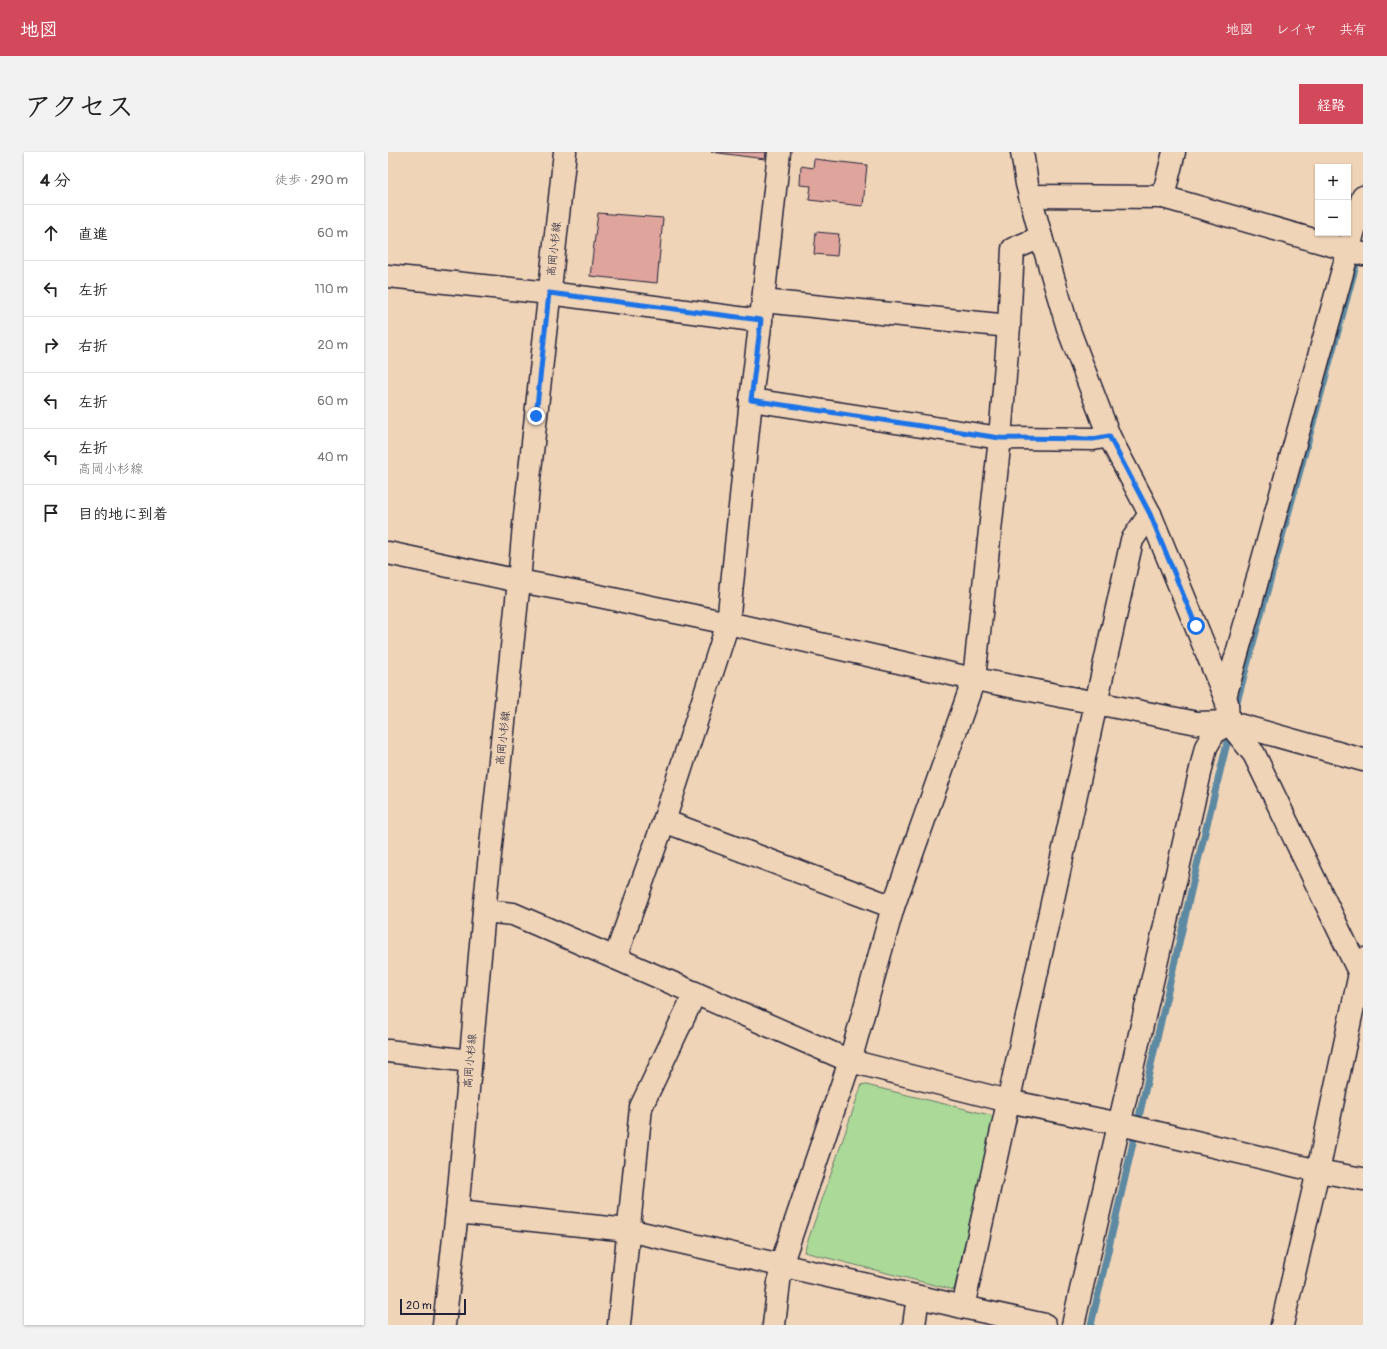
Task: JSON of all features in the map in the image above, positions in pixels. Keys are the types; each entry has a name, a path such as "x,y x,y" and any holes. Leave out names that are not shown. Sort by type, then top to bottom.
{"street":[{"name":"高岡小杉線","path":"444,1325 457,1212 484,911 565,152"},
{"path":"616,958 664,821 728,623 779,152"},
{"path":"1022,152 1030,196 1068,328 1109,436 1150,514 1228,703 1236,728 1254,754 1362,970 1318,1171 1282,1325"},
{"path":"1163,197 1174,152"},
{"path":"1030,196 1163,197 1355,252"},
{"path":"1225,697 1355,252 1363,197"},
{"path":"774,1325 781,1265 850,1061 893,907 974,679 1000,438 1009,326 1013,249 1041,237"},
{"path":"388,276 549,293 762,311 1009,326"},
{"path":"751,400 1000,438 1093,439 1109,436"},
{"path":"963,1307 1132,540 1150,514"},
{"path":"388,553 728,623 974,679 1197,723 1236,728 1363,760"},
{"path":"1072,1325 1121,1124 1206,747 1214,733 1236,728"},
{"path":"664,821 893,907"},
{"path":"484,911 513,914 850,1061 1008,1101 1121,1124 1318,1171 1363,1179"},
{"path":"619,1325 641,1107 695,994"},
{"path":"388,1051 470,1060"},
{"path":"457,1212 628,1230 1045,1325"},
{"path":"914,1325 918,1297"}],"green space":[{"path":"862,1084 994,1116 954,1290 804,1252"}],"building":[{"path":"711,152 766,152 765,159"},
{"path":"814,159 867,165 863,206 809,200 811,186 800,185 801,166 813,168"},
{"path":"598,213 663,218 657,283 590,276"},
{"path":"816,232 839,234 837,256 814,254"}],"waterway":[{"path":"1235,709 1359,254"},
{"path":"1091,1325 1197,865 1230,731"}],"route":[{"path":"536,416 549,293 761,320 751,400 1000,438 1093,439 1109,436 1150,514 1196,626"}]}
